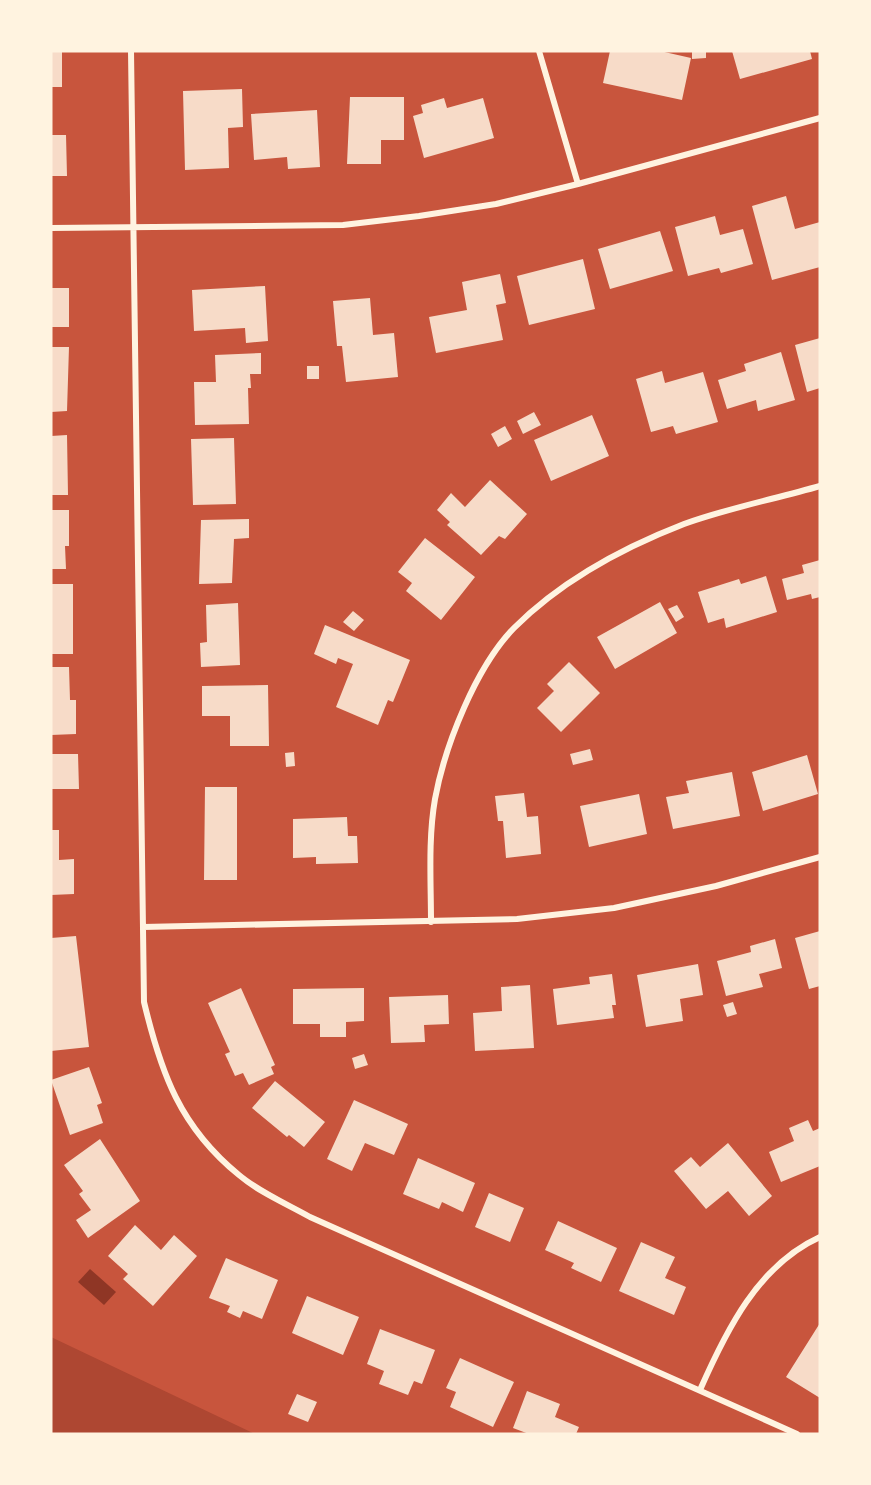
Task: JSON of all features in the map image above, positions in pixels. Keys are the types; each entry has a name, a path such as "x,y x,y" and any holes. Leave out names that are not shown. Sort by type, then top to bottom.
{"street":[{"path":"131,51 144,1002 158,1058 176,1101 201,1140 240,1177 310,1217 797,1434"},
{"path":"539,51 578,184"},
{"path":"51,228 343,225 496,204 820,118"},
{"path":"431,922 435,800 455,727 479,678 513,628 567,583 624,549 686,523 820,486"},
{"path":"143,927 517,919 614,908 716,886 820,857"},
{"path":"699,1390 736,1316 765,1278 808,1242 820,1237"}],"shaded area":[{"path":"90,1269 116,1292 104,1305 78,1282"},
{"path":"51,1337 255,1434 51,1434"}],"building":[{"path":"51,51 62,51 62,87 51,87"},
{"path":"610,51 660,51 691,58 682,100 603,83"},
{"path":"692,51 706,51 706,58 692,59"},
{"path":"732,51 810,51 812,59 740,79"},
{"path":"242,89 243,127 228,128 229,168 185,170 183,91"},
{"path":"350,97 404,97 404,140 381,140 381,164 347,164"},
{"path":"444,98 447,108 483,98 494,138 424,158 413,116 423,113 421,105"},
{"path":"317,110 320,167 288,169 287,157 254,160 251,114"},
{"path":"51,135 66,135 67,176 51,176"},
{"path":"786,196 795,229 820,222 820,267 772,280 752,206"},
{"path":"715,216 720,235 743,229 753,264 721,273 719,268 688,276 675,227"},
{"path":"660,231 673,271 610,289 598,249"},
{"path":"583,259 595,309 529,325 517,276"},
{"path":"500,274 506,303 496,305 503,340 436,353 429,317 467,310 462,282"},
{"path":"265,286 268,341 246,343 245,328 194,331 192,290"},
{"path":"51,288 69,288 69,327 51,327"},
{"path":"370,298 373,335 394,333 398,377 346,382 342,346 337,346 333,301"},
{"path":"820,338 820,388 807,392 795,345"},
{"path":"51,347 69,347 67,411 51,412"},
{"path":"781,352 795,400 758,411 756,400 727,409 718,380 746,371 744,364"},
{"path":"261,353 261,374 250,374 249,424 195,425 194,382 216,382 215,355"},
{"path":"307,366 319,366 319,379 307,379"},
{"path":"662,371 665,383 703,372 718,422 676,434 673,426 651,432 636,379"},
{"path":"534,412 541,425 523,434 517,421"},
{"path":"592,415 609,456 551,481 534,440"},
{"path":"505,426 512,439 498,447 491,434"},
{"path":"67,435 68,495 51,495 51,436"},
{"path":"234,438 236,504 193,505 191,439"},
{"path":"490,480 527,514 505,539 499,536 481,555 447,525 450,522 437,510 451,493 465,507"},
{"path":"51,510 69,510 69,546 65,546 66,569 51,569"},
{"path":"249,519 249,538 234,539 232,583 199,584 201,520"},
{"path":"425,538 475,577 441,620 406,591 412,583 398,572"},
{"path":"820,560 820,597 812,599 811,594 787,600 782,579 804,573 802,565"},
{"path":"766,576 777,612 726,628 724,618 708,623 698,592 739,579 741,584"},
{"path":"51,584 73,584 73,654 51,654"},
{"path":"660,602 677,633 615,669 597,637"},
{"path":"238,603 240,665 201,667 200,643 207,642 206,605"},
{"path":"677,605 684,617 676,622 668,609"},
{"path":"353,611 364,620 354,631 343,622"},
{"path":"325,625 410,660 393,702 388,700 378,725 336,707 353,664 338,658 336,664 314,654"},
{"path":"569,662 600,693 561,732 537,708 554,691 547,684"},
{"path":"51,667 69,667 70,700 76,700 76,734 51,735"},
{"path":"268,685 269,746 230,746 230,716 202,716 202,686"},
{"path":"590,749 593,760 573,765 570,754"},
{"path":"294,752 295,766 286,767 285,753"},
{"path":"51,754 78,754 79,789 51,789"},
{"path":"807,755 818,794 763,811 752,772"},
{"path":"732,772 740,816 673,829 666,797 689,793 686,781"},
{"path":"205,787 237,787 237,880 204,880"},
{"path":"524,793 527,817 538,816 541,854 506,858 503,821 498,821 495,796"},
{"path":"639,794 647,834 589,847 580,806"},
{"path":"347,817 348,836 357,836 358,863 316,864 316,857 293,858 293,819"},
{"path":"51,830 59,830 59,860 74,859 74,894 51,895"},
{"path":"820,931 820,986 809,989 795,938"},
{"path":"76,936 89,1047 51,1051 51,938"},
{"path":"775,939 782,968 759,974 763,987 726,996 717,961 751,952 750,946"},
{"path":"698,964 703,995 680,999 683,1021 646,1027 637,975"},
{"path":"612,974 616,1005 612,1005 614,1018 557,1025 553,989 590,984 589,977"},
{"path":"530,985 534,1048 475,1051 473,1013 502,1011 501,987"},
{"path":"241,988 275,1065 271,1067 274,1074 249,1085 243,1073 235,1076 225,1054 230,1052 208,1003"},
{"path":"364,988 364,1021 346,1022 346,1037 320,1037 320,1024 293,1024 293,989"},
{"path":"448,995 449,1024 424,1025 425,1042 391,1043 389,997"},
{"path":"733,1002 737,1014 727,1017 723,1005"},
{"path":"364,1054 368,1065 355,1069 352,1058"},
{"path":"89,1067 102,1103 97,1105 103,1123 70,1135 51,1080"},
{"path":"275,1081 325,1122 304,1147 289,1135 287,1137 252,1108"},
{"path":"354,1100 408,1124 394,1155 365,1143 352,1171 327,1159"},
{"path":"808,1120 813,1131 820,1128 820,1166 781,1182 769,1152 794,1141 789,1128"},
{"path":"100,1139 140,1201 88,1238 76,1220 91,1210 79,1194 83,1191 64,1165"},
{"path":"728,1143 772,1196 749,1216 728,1191 706,1209 674,1171 691,1157 700,1167"},
{"path":"418,1158 475,1183 463,1212 442,1202 439,1209 403,1194"},
{"path":"489,1193 524,1208 510,1242 475,1227"},
{"path":"558,1221 617,1248 601,1282 571,1268 574,1263 545,1250"},
{"path":"135,1225 161,1250 174,1235 197,1256 153,1306 123,1279 128,1274 108,1256"},
{"path":"641,1242 675,1257 665,1278 686,1287 674,1315 619,1291"},
{"path":"226,1258 278,1280 262,1319 243,1311 240,1318 227,1312 230,1306 209,1298"},
{"path":"307,1296 359,1317 343,1355 292,1333"},
{"path":"820,1323 820,1398 786,1377"},
{"path":"380,1329 435,1350 422,1384 414,1381 408,1395 379,1384 384,1371 367,1364"},
{"path":"460,1358 514,1382 493,1427 450,1407 456,1392 446,1388"},
{"path":"527,1391 560,1404 555,1417 579,1427 576,1434 529,1434 513,1428"},
{"path":"297,1394 317,1402 308,1422 288,1414"}]}
